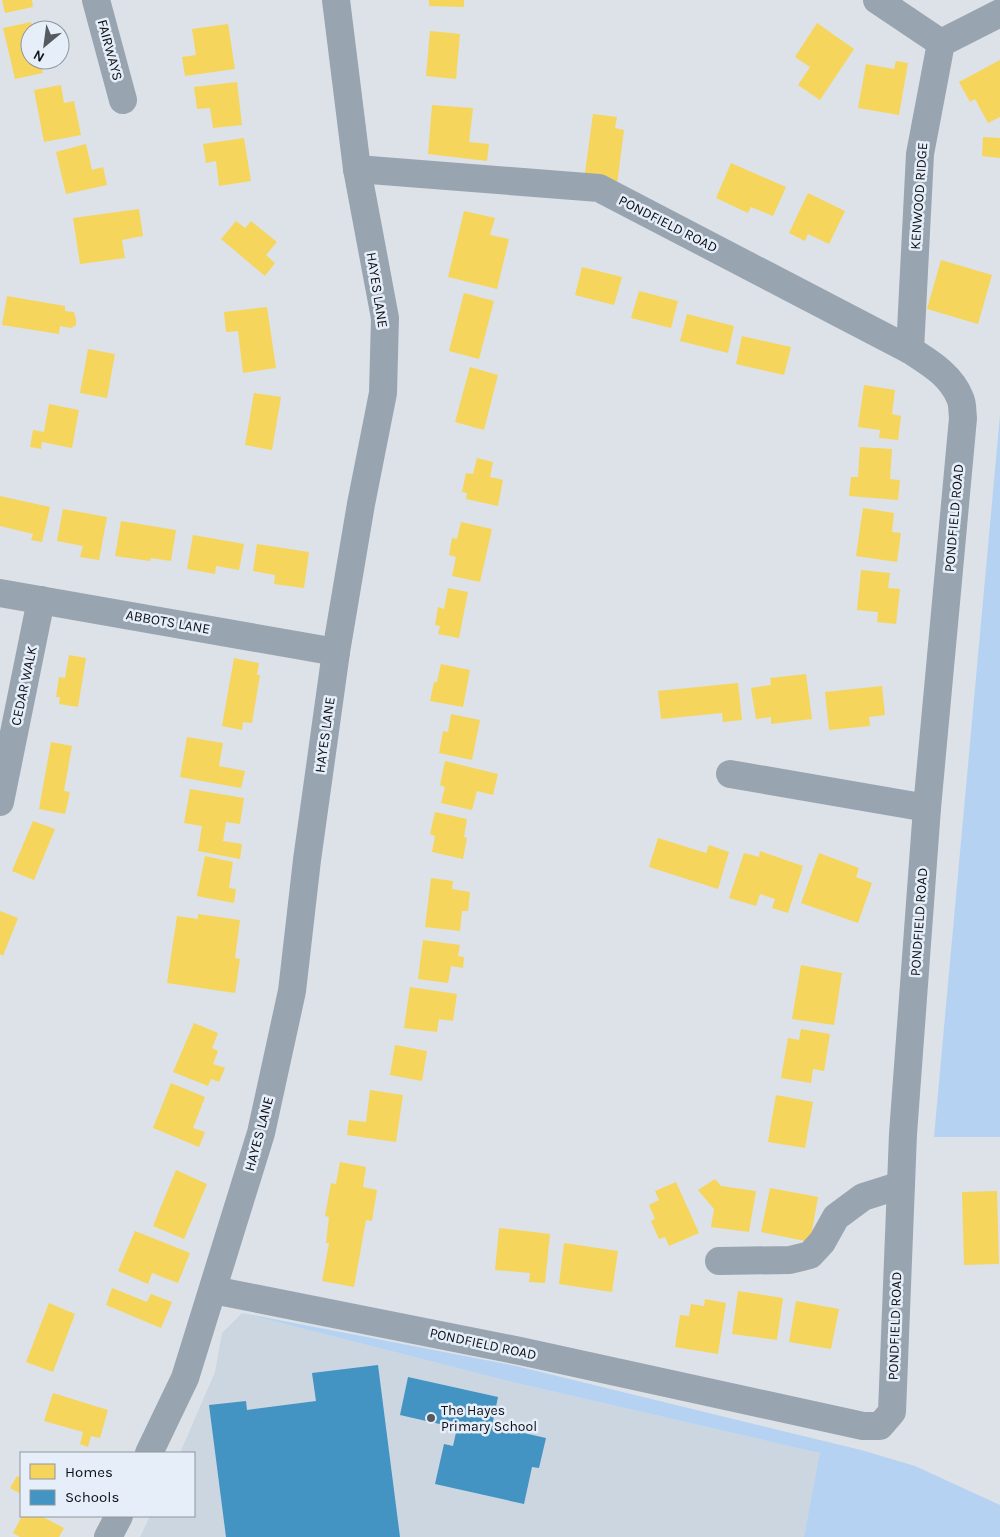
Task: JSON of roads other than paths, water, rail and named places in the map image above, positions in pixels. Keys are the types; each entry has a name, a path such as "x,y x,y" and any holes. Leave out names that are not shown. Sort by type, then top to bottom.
{"street":[{"name":"FAIRWAYS","path":"96,0 123,100"},
{"name":"HAYES LANE","path":"149,1452 185,1378 261,1133 292,991 307,860 336,652 361,504 383,393 385,318 357,169 336,0"},
{"path":"877,0 941,43 1000,13"},
{"name":"KENWOOD RIDGE","path":"910,350 920,154 941,43"},
{"name":"PONDFIELD ROAD","path":"213,1290 520,1351 863,1426 880,1426 892,1412 904,1125 927,808 963,418 961,399 952,382 940,369 910,350 599,188 357,169"},
{"name":"ABBOTS LANE","path":"0,593 336,652"},
{"name":"CEDAR WALK","path":"0,802 41,600"},
{"path":"730,774 927,808"},
{"path":"719,1261 790,1260 810,1255 822,1242 836,1217 863,1196 901,1185"},
{"path":"108,1537 118,1517"}],"place":[{"name":"The Hayes Primary School","path":"431,1418"}]}
